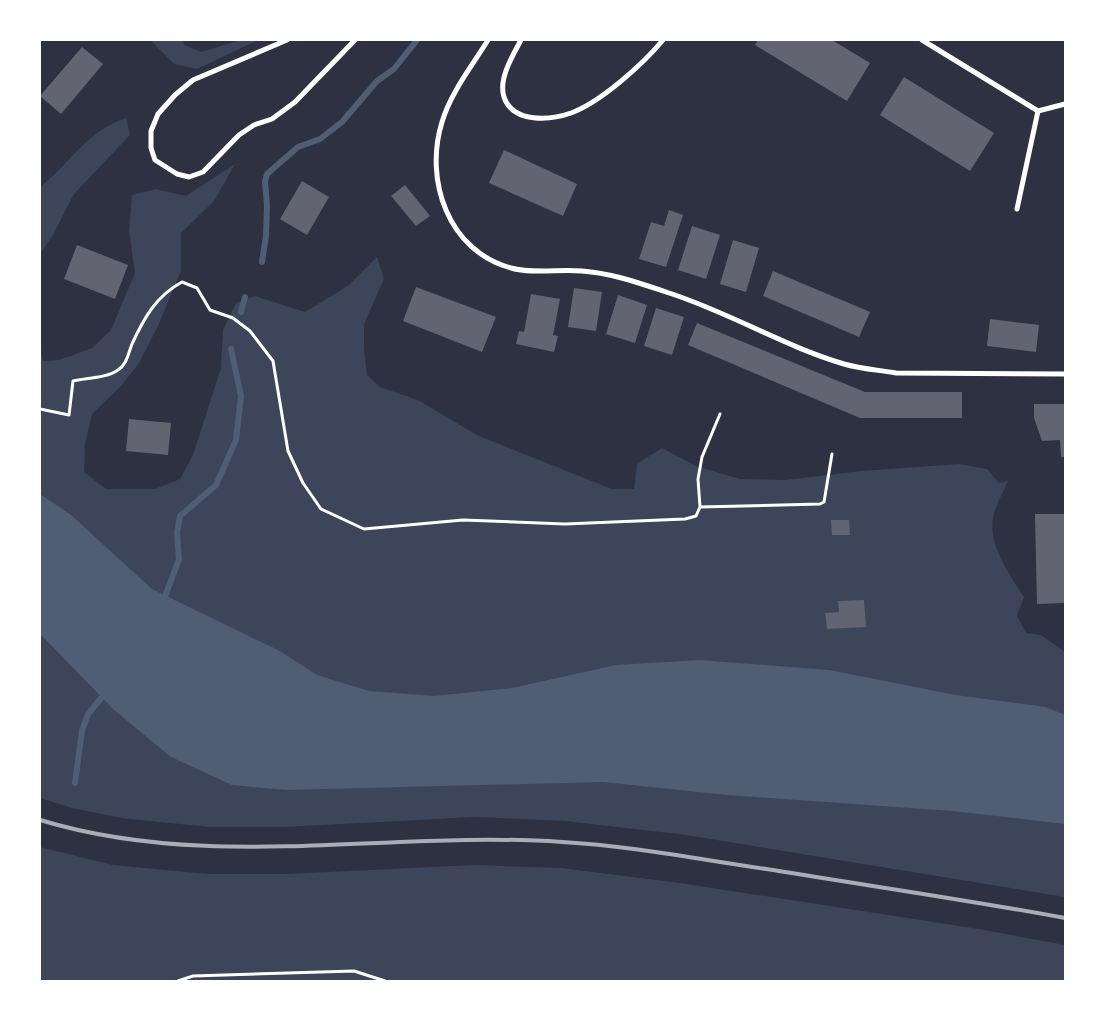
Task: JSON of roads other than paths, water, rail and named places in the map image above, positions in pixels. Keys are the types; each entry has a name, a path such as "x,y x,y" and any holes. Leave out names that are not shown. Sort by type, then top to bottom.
{"street":[{"path":"287,40 193,80 176,95 158,114 151,131 150,148 155,160 177,174 189,176 203,172 239,135 254,125 272,119 295,102 355,40"},
{"path":"488,40 456,90 442,122 435,174 451,224 470,246 489,260 512,268 582,271 626,280 698,302 808,350 845,364 869,369 896,373 1065,374"},
{"path":"521,40 506,73 504,97 513,110 528,117 548,118 572,112 593,101 648,59 663,40"},
{"path":"922,40 1038,111 1065,104"},
{"path":"1017,209 1038,111"}],"waterway":[{"path":"262,262 266,236 267,205 265,182 267,174 298,147 320,139 342,122 377,81 394,69 417,40"},
{"path":"241,312 245,297"},
{"path":"163,602 179,559 177,532 180,516 216,485 236,440 241,396 231,349"},
{"path":"75,783 82,731 88,714 108,690"}],"railway":[{"path":"40,820 105,835 169,844 234,847 496,840 588,844 773,870 1065,918"}]}
